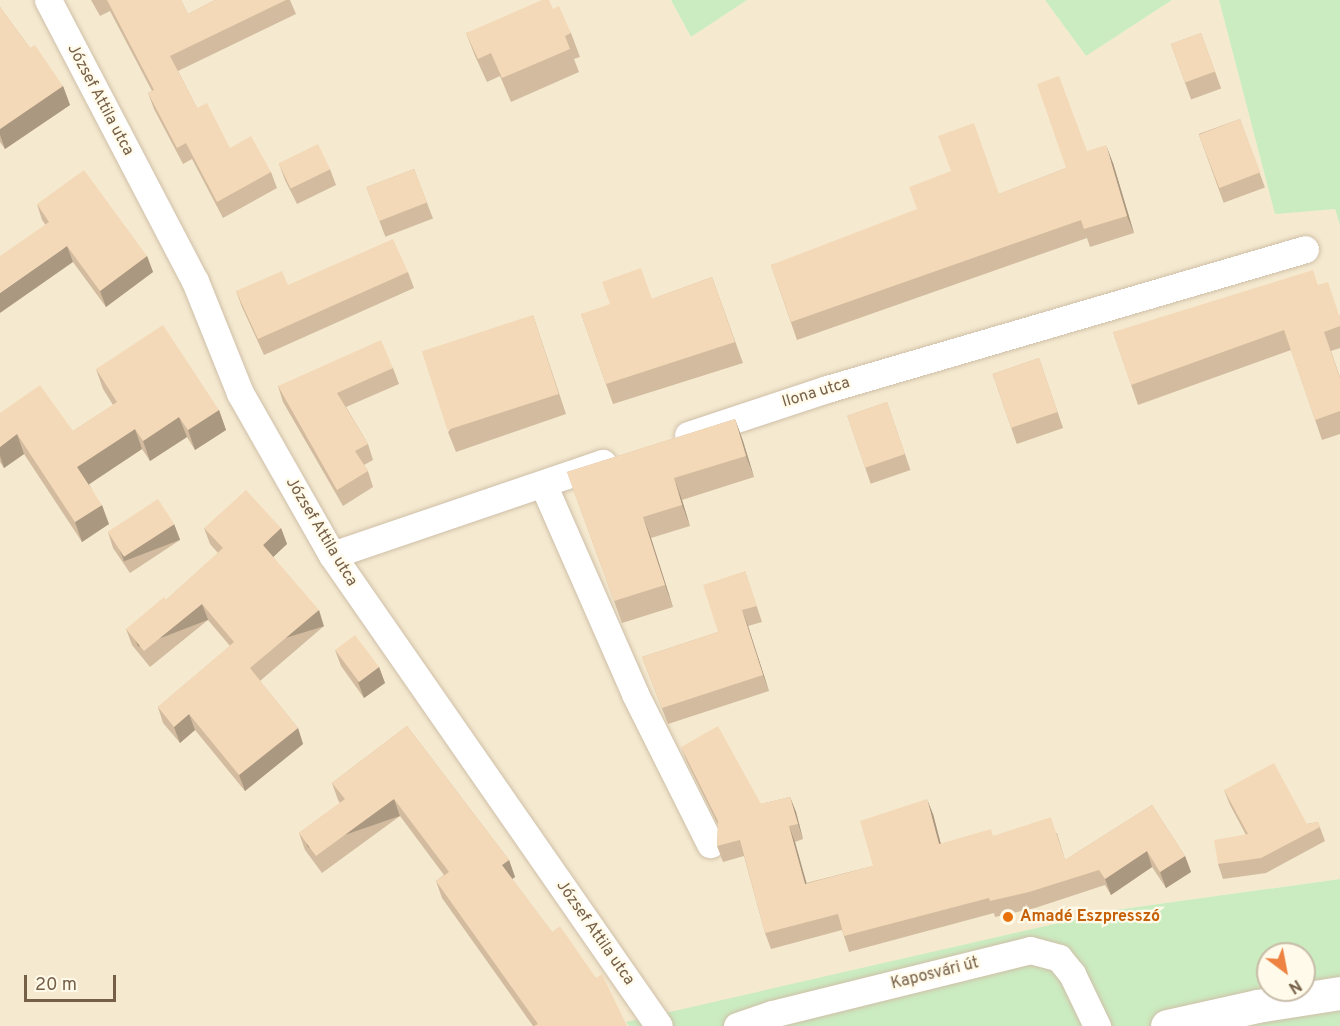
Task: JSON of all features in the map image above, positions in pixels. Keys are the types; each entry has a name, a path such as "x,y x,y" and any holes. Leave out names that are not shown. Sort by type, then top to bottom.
{"main road":[{"path":"1167,1026 1257,1006 1340,993"}],"street":[{"name":"József Attila utca","path":"48,0 195,281 240,393 332,555 659,1026"},
{"name":"Ilona utca","path":"662,443 827,389 1305,249"},
{"path":"332,555 629,454"},
{"path":"543,484 635,694 710,844"},
{"name":"Kaposvári út","path":"736,1026 772,1014 1030,950 1059,958 1076,982 1097,1026"}],"shaded area":[{"path":"0,0 671,0 691,37 747,0 1045,0 1086,56 1172,0 1219,0 1275,213 1335,209 1340,226 1340,879 1115,910 627,1023 629,1026 0,1026"}],"green space":[{"path":"671,0 747,0 691,37"},
{"path":"1045,0 1172,0 1086,56"},
{"path":"1219,0 1340,0 1340,226 1335,209 1275,214"},
{"path":"1340,879 1340,1026 629,1026 626,1022 1115,910"}],"building":[{"path":"107,0 181,0 188,14 215,0 286,0 170,56 197,108 207,103 230,148 251,136 271,172 217,202 186,143 177,148 148,93 154,90"},
{"path":"542,0 549,0 553,9 559,6 571,33 565,36 570,49 502,78 491,53 478,59 466,33"},
{"path":"0,7 30,48 35,45 63,86 0,129"},
{"path":"1201,33 1215,72 1185,82 1171,44"},
{"path":"1059,76 1087,151 1106,145 1127,216 1084,229 1081,220 791,322 771,265 917,209 909,187 951,171 938,136 974,123 999,194 1066,168 1037,84"},
{"path":"1240,119 1260,172 1219,188 1199,135"},
{"path":"318,144 330,169 291,188 278,163"},
{"path":"414,169 427,203 379,221 366,187"},
{"path":"84,170 147,256 100,291 67,246 0,293 0,256 49,222 37,204"},
{"path":"393,239 408,272 258,339 236,291 282,271 288,285"},
{"path":"641,268 652,299 712,277 735,342 606,384 581,314 610,304 602,282"},
{"path":"1313,270 1318,285 1328,282 1340,318 1340,326 1324,332 1340,378 1340,411 1315,420 1284,330 1131,385 1113,332"},
{"path":"533,315 559,394 447,430 422,351"},
{"path":"163,325 219,410 188,430 179,417 143,441 135,429 77,467 102,505 75,522 17,434 0,447 0,413 40,385 73,431 117,402 96,369"},
{"path":"381,340 393,368 337,393 368,444 355,451 368,471 337,490 278,386"},
{"path":"1039,358 1058,412 1011,428 993,374"},
{"path":"887,402 905,454 865,468 847,416"},
{"path":"735,419 746,456 674,478 682,505 643,517 665,585 614,601 567,472"},
{"path":"246,490 281,528 263,545 319,610 250,668 298,728 239,775 189,714 174,727 158,707 234,642 202,604 144,651 126,629 164,597 166,600 223,548 204,528"},
{"path":"158,499 174,524 124,557 108,532"},
{"path":"745,571 757,606 742,610 763,675 662,708 642,657 718,632 703,585"},
{"path":"355,635 379,667 359,682 335,650"},
{"path":"407,726 509,860 502,865 552,932 560,926 596,978 602,974 627,1026 534,1026 538,1024 436,881 449,872 394,799 316,856 299,833 345,799 332,783"},
{"path":"718,726 761,804 790,797 798,824 789,826 805,884 873,866 860,821 927,799 939,844 991,829 993,836 1051,817 1065,860 1152,805 1185,856 1160,872 1147,851 1105,879 1099,870 1029,892 990,901 989,898 844,936 838,914 765,933 740,840 717,846 718,821 681,747"},
{"path":"1274,763 1307,824 1318,822 1320,827 1261,858 1218,864 1214,840 1248,834 1224,790"}],"place":[{"name":"Amadé Eszpresszó","path":"1008,917"}]}
